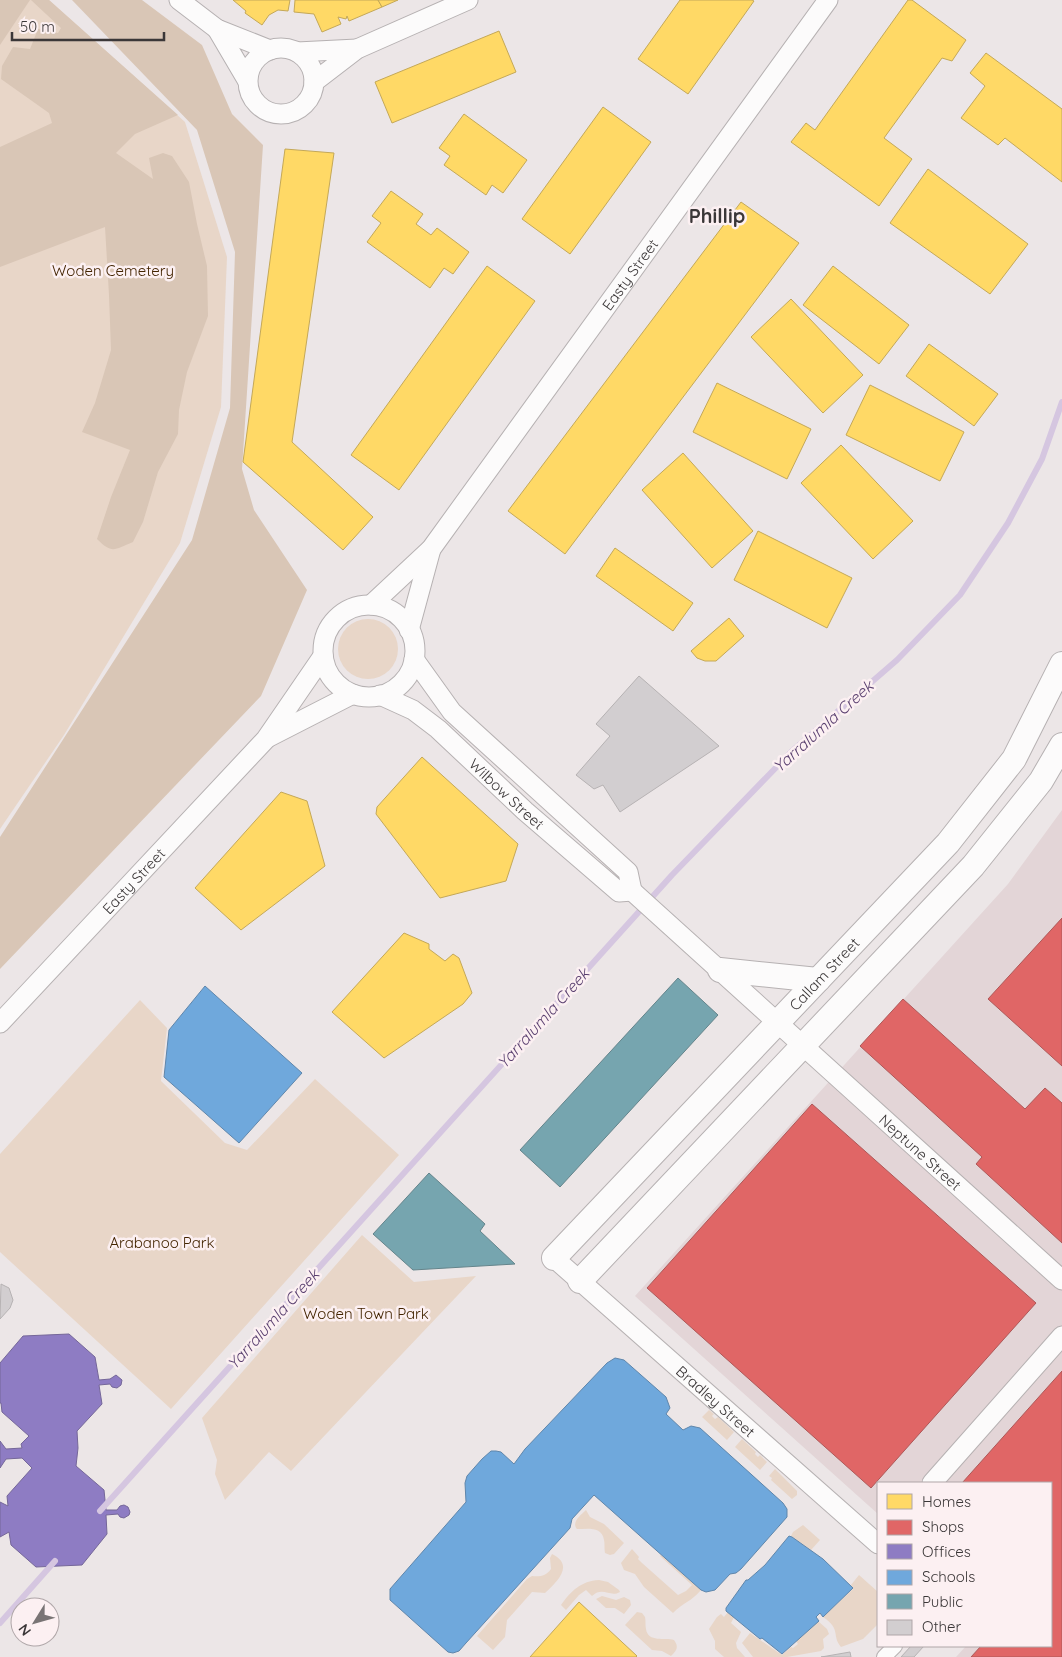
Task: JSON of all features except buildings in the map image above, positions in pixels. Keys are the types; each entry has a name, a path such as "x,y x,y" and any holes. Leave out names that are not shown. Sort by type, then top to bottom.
{"street":[{"path":"179,0 217,28 270,50"},
{"path":"314,82 357,49 468,0"},
{"name":"Easty Street","path":"371,605 431,549 826,1"},
{"path":"217,28 248,80"},
{"path":"297,52 310,65 314,82 313,92 308,102 300,109 280,115 270,113 253,100 249,91 249,71 261,54 270,50 288,49 297,52 357,49"},
{"name":"Easty Street","path":"409,630 431,549"},
{"path":"371,605 394,612 403,620 414,644 414,659 410,672 392,690 380,695 366,697 353,694 342,688 326,668 323,656 324,640 330,626 341,614 355,607 371,605"},
{"name":"Easty Street","path":"0,1023 266,739 323,656"},
{"name":"Wilbow Street","path":"414,659 452,712 628,872 632,892 778,1022"},
{"name":"Callam Street","path":"554,1258 948,843 1014,759 1062,664"},
{"name":"Easty Street","path":"266,739 353,694"},
{"name":"Wilbow Street","path":"380,695 414,710 525,811 619,892 632,892"},
{"path":"580,1281 973,866 1041,781 1062,745"},
{"path":"720,970 818,980"},
{"name":"Neptune Street","path":"778,1022 1062,1280"},
{"name":"Bradley Street","path":"554,1258 877,1543"},
{"path":"933,1482 1062,1336"},
{"path":"884,1657 894,1647"}],"shaded area":[{"path":"1062,810 1062,1657 956,1657 965,1647 1052,1647 1052,1482 877,1482 877,1513 635,1296 1008,884"}],"green space":[{"name":"Woden Cemetery","path":"0,0 49,0 185,122 227,257 221,407 180,543 64,735 0,829"},
{"path":"0,0 30,0 0,45"},
{"path":"31,0 49,0 178,115 135,134 116,153 153,179 149,158 163,153 172,156 189,182 207,266 208,316 187,372 179,410 178,434 158,472 143,522 133,542 114,549 106,547 97,539 130,450 82,432 95,403 111,350 105,227 0,267 0,147 52,123 49,113 1,79 2,66 13,47 30,49 38,29 58,33 61,28"},
{"path":"72,0 142,0 202,45 232,114 263,145 242,469 254,510 307,590 261,696 0,969 0,837 192,540 230,408 235,252 197,130"},
{"path":"362,619 374,619 385,624 393,632 398,643 396,661 385,674 374,679 362,679 351,674 343,666 338,655 338,643 343,632 351,624"},
{"name":"Arabanoo Park","path":"140,1000 167,1028 161,1081 225,1143 247,1150 315,1079 399,1155 171,1409 0,1252 0,1154"},
{"name":"Woden Town Park","path":"362,1235 414,1282 476,1276 291,1471 269,1452 225,1500 215,1474 217,1460 202,1418"},
{"path":"709,1410 714,1414 712,1416 715,1419 718,1417 734,1432 727,1440 702,1417"},
{"path":"742,1439 756,1452 755,1454 758,1457 760,1455 767,1462 760,1470 735,1447"},
{"path":"775,1469 797,1491 797,1495 792,1499 771,1480 772,1478 769,1476"},
{"path":"586,1510 590,1517 604,1524 624,1543 614,1554 605,1553 604,1540 600,1532 594,1529 577,1529 575,1526 579,1516"},
{"path":"803,1525 820,1540 811,1550 791,1536 793,1532"},
{"path":"632,1549 639,1557 638,1559 678,1595 692,1585 661,1555 701,1590 673,1613 644,1587 635,1574 624,1570 621,1563"},
{"path":"552,1554 559,1558 562,1563 562,1574 559,1579 545,1593 532,1592 507,1620 505,1637 493,1650 477,1636 527,1579 532,1576 543,1576 551,1569 550,1558"},
{"path":"859,1575 877,1591 877,1625 863,1639 841,1647 832,1625 823,1617 853,1589 851,1585"},
{"path":"599,1580 608,1582 620,1592 613,1594 600,1592 592,1596 586,1590 566,1610 561,1605 577,1588 587,1582"},
{"path":"602,1596 616,1600 624,1597 630,1600 631,1605 624,1614 615,1608 606,1608 596,1599"},
{"path":"637,1612 642,1613 645,1617 647,1633 650,1636 657,1639 674,1640 677,1648 671,1656 662,1651 652,1650 625,1625"},
{"path":"728,1612 734,1617 731,1623 741,1632 736,1643 737,1648 745,1657 724,1657 715,1649 715,1641 709,1629 717,1617 721,1614 724,1617"},
{"path":"818,1621 827,1629 829,1634 823,1639 824,1648 821,1651 787,1657 753,1657 742,1643 750,1633 782,1655 798,1644 796,1641"}],"waterway":[{"name":"Yarralumla Creek","path":"100,1511 672,875 792,751 897,660 960,595 1008,523 1042,459 1062,402"},
{"name":"Yarralumla Creek","path":"0,1623 55,1561"}],"district":[{"name":"Phillip","path":"717,215"}]}
